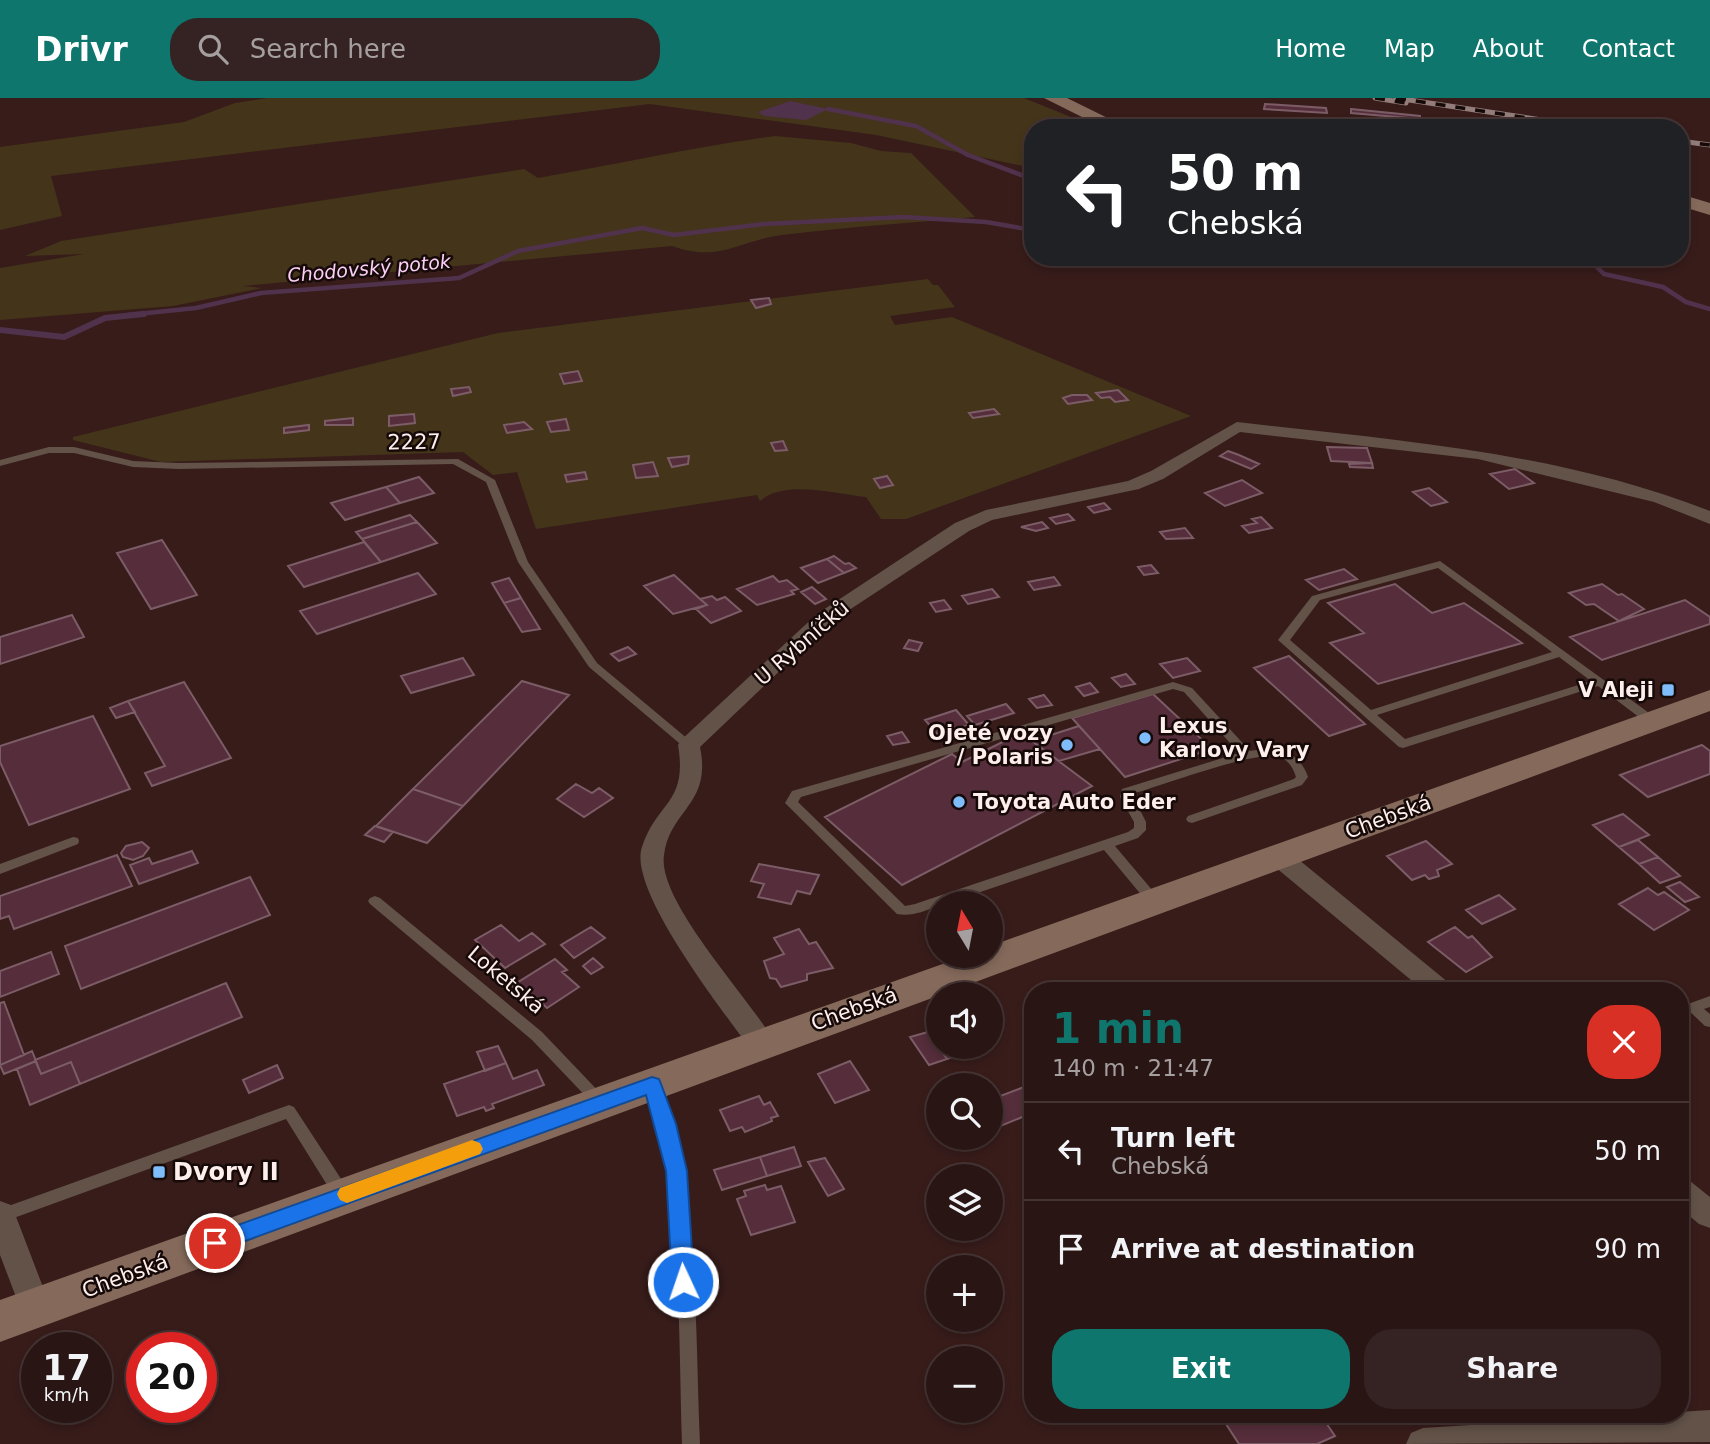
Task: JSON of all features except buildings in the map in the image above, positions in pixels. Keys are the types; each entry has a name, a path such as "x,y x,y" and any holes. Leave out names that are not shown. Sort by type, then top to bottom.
{"street":[{"path":"1053,98 1099,119"},
{"path":"1689,203 1710,209"},
{"name":"U Rybníčků","path":"689,745 824,618 962,527 986,516 1133,485 1157,475 1237,427 1478,454 1649,495 1710,519"},
{"name":"Chebská","path":"18,1315 1153,900 1710,700"},
{"path":"689,745 693,771 682,799 660,830 650,859 664,902 761,1043"},
{"path":"1278,856 1430,982"},
{"path":"1689,1198 1710,1215"},
{"path":"0,1215 18,1315"},
{"path":"1423,1444 1710,1426"}],"lane":[{"name":"2227","path":"0,463 49,450 74,450 132,464 180,466 454,461 490,480 523,562 593,665 689,745"},
{"path":"1599,682 1403,744 1284,640 1316,598 1440,564 1652,721"},
{"path":"1368,713 1560,653"},
{"path":"1192,819 1298,782 1302,777 1301,772 1283,752 1269,750 1126,792 1126,797 1140,822 1140,830 1133,835 916,909 902,911 791,803 796,794 1172,685 1188,690 1247,755"},
{"path":"0,870 73,841"},
{"path":"1106,844 1153,900"},
{"name":"Loketská","path":"375,901 537,1036 600,1102"},
{"path":"1710,1001 1693,1008 1710,1022"},
{"path":"652,1084 666,1124 676,1171 691,1444"},
{"path":"0,1215 289,1111 343,1196"}],"shaded area":[{"path":"267,98 1024,98 1076,119 1024,119 1024,166 876,135 650,104 51,176 62,216 0,230 0,147 184,122 235,103"},
{"path":"790,101 828,109 806,120 764,116 758,112"},
{"path":"775,136 851,143 881,151 911,153 975,217 782,235 716,252 688,251 672,246 243,286 262,288 173,306 0,320 0,268 84,254 25,256 61,241 524,169 538,178"},
{"path":"928,279 933,285 938,285 955,307 890,316 895,325 952,317 1191,416 906,519 881,519 866,497 797,489 771,494 760,501 757,495 536,529 517,472 493,475 463,452 161,462 73,440 73,437 498,333"}],"waterway":[{"path":"828,109 916,126 968,155 1024,176"},
{"name":"Chodovský potok","path":"128,315 196,308 261,293 459,278 518,251 642,228 674,235 764,224 904,217 986,222 1024,229"},
{"name":"Chodovský potok","path":"1596,266 1604,274 1663,287 1686,302 1710,309"},
{"name":"Chodovský potok","path":"0,330 64,337 105,318 144,314"}],"railway":[{"path":"1375,98 1406,103"},
{"path":"1396,98 1535,119"},
{"path":"1689,142 1710,145"}],"slow traffic":[{"path":"347,1194 472,1149"}],"place":[{"name":"V Aleji","path":"1668,690"},
{"name":"Lexus Karlovy Vary","path":"1145,738"},
{"name":"Ojeté vozy / Polaris","path":"1067,745"},
{"name":"Toyota Auto Eder","path":"959,802"},
{"name":"Dvory II","path":"159,1172"}],"route":[{"path":"215,1243 652,1084 666,1124 676,1171 683,1282"}]}
